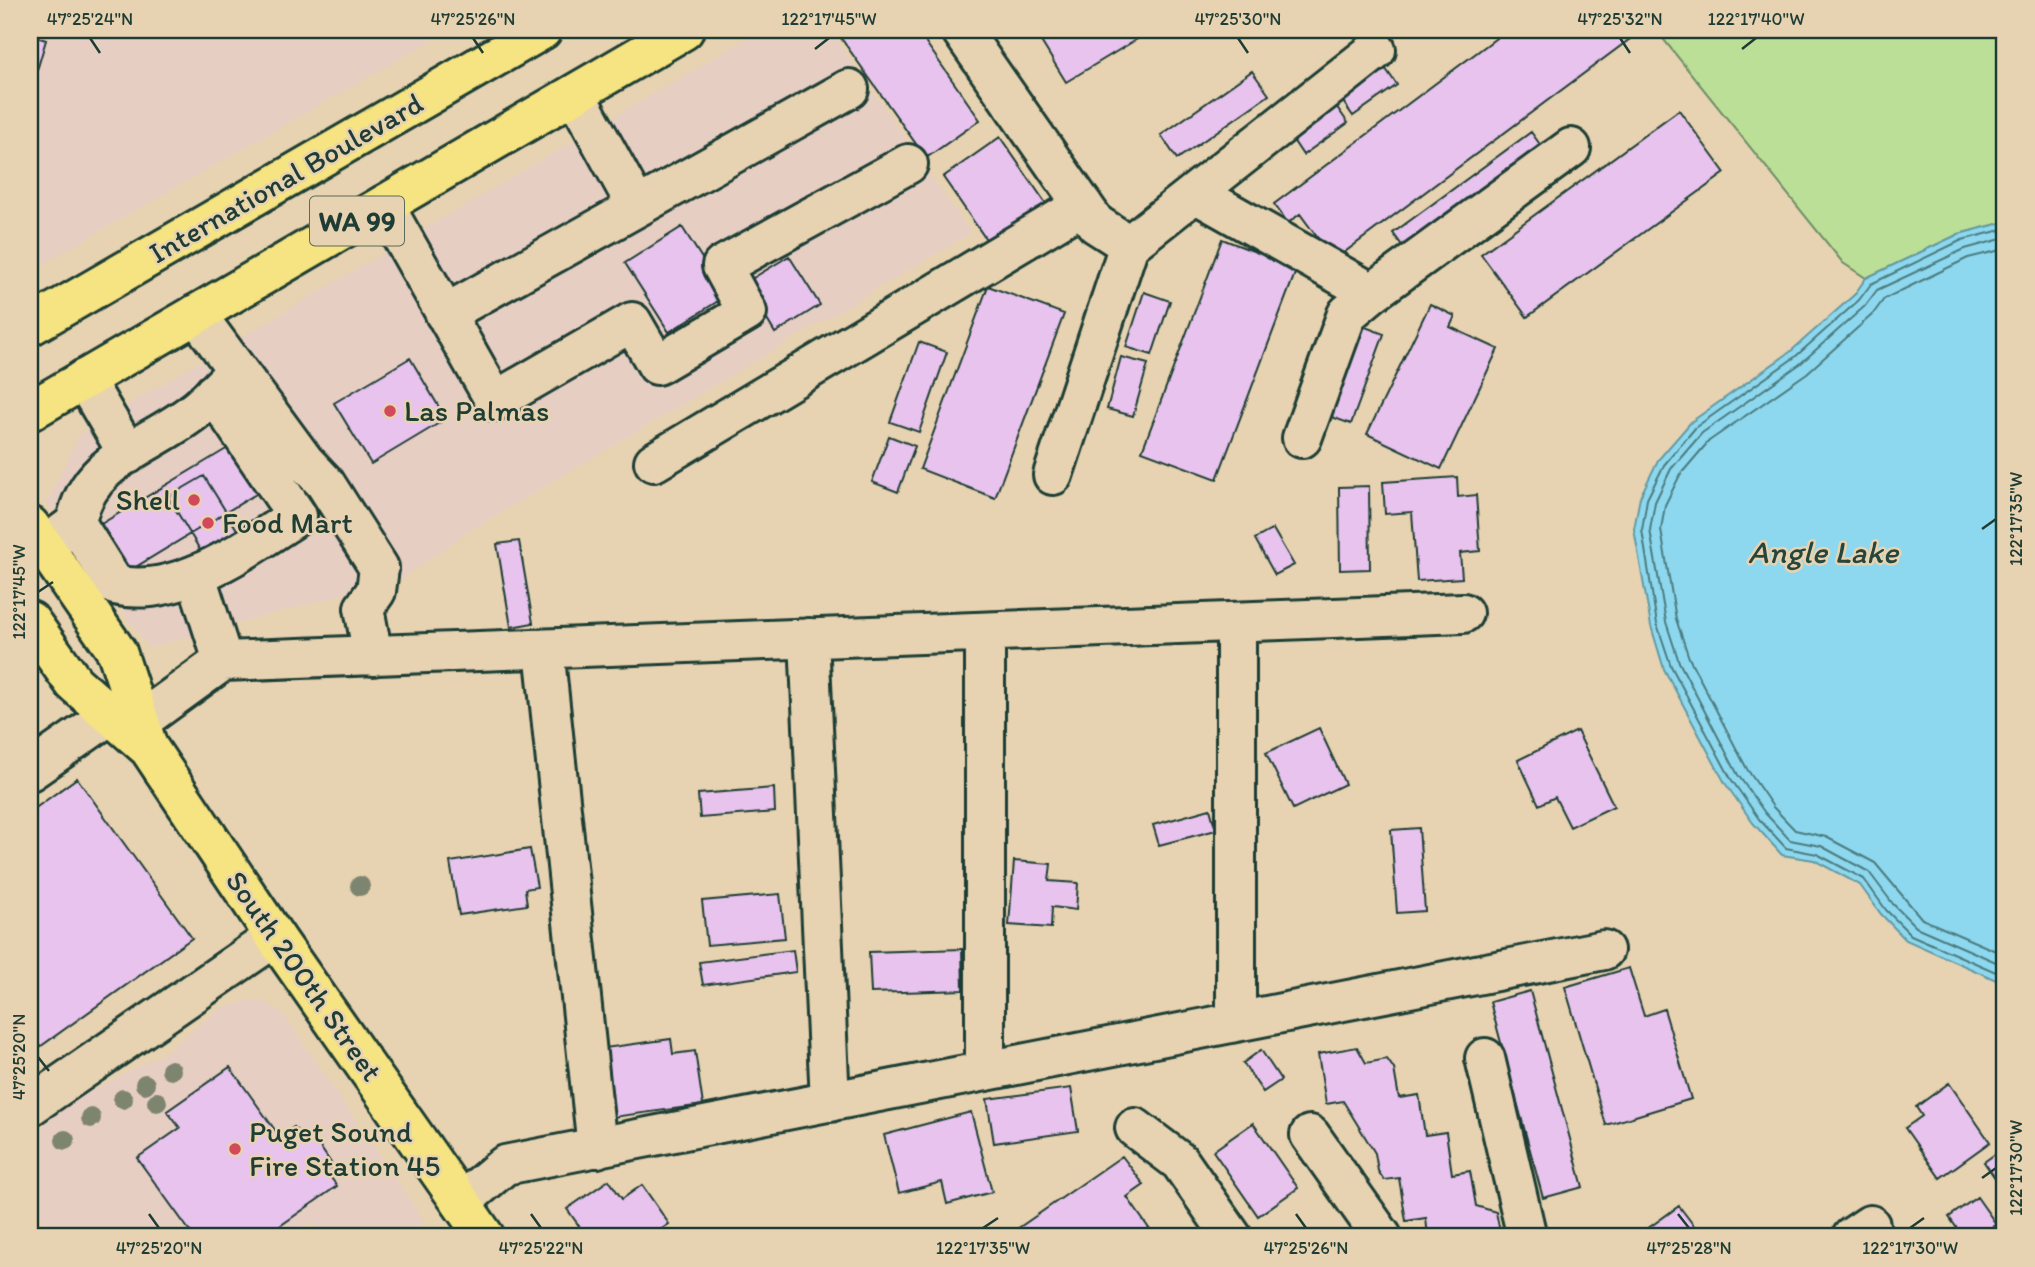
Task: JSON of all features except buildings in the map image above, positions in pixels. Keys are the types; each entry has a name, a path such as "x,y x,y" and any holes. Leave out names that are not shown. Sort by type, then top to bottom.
{"main road":[{"name":"International Boulevard","path":"30,326 542,30"},
{"name":"WA 99","path":"30,411 684,30"},
{"name":"South 200th Street","path":"36,536 117,652 133,728"},
{"name":"South 200th Street","path":"30,621 74,683 133,728 485,1237"}],"street":[{"path":"961,30 1083,205 1105,233 1129,245"},
{"path":"1053,475 1129,245 1376,50"},
{"path":"445,314 849,89"},
{"path":"575,94 637,207"},
{"path":"1302,438 1347,314 1371,293 1571,148"},
{"path":"384,205 495,401 632,322 657,365 747,312 722,266 908,164"},
{"path":"1195,193 1371,293"},
{"path":"654,462 1083,205"},
{"path":"196,314 226,382 297,516 196,576 134,590 115,585 76,523 79,504 94,478 193,413 226,382"},
{"path":"84,379 128,454"},
{"path":"226,382 325,483 379,568 376,591 364,607 373,656"},
{"path":"36,536 76,523"},
{"path":"196,576 223,661"},
{"path":"30,771 133,728 223,661 1463,613"},
{"path":"1236,622 1236,1022"},
{"path":"985,632 985,1071"},
{"path":"809,638 830,1102"},
{"path":"544,649 597,1147"},
{"path":"30,1106 275,937"},
{"path":"461,1202 505,1165 1604,950"},
{"path":"1485,1058 1527,1237"},
{"path":"1135,1128 1180,1163 1232,1237"},
{"path":"1310,1135 1382,1237"}],"shaded area":[{"path":"30,30 450,30 30,271"},
{"path":"761,30 830,30 971,233 473,529 403,578 149,648 46,503 81,432"},
{"path":"246,1001 266,1002 284,1015 425,1222 404,1237 323,1237 312,1222 288,1237 54,1237 30,1203 30,1135 80,1097 162,1054 223,1007"}],"green space":[{"path":"1656,30 2005,30 2005,222 1959,234 1866,278 1843,263"}],"water":[{"name":"Angle Lake","path":"2005,222 2005,984 1906,940 1881,914 1860,885 1814,860 1782,855 1753,823 1725,783 1664,669 1651,626 1634,529 1640,497 1658,460 1691,422 1790,352 1854,295 1866,278 1959,234"}],"place":[{"name":"Las Palmas","path":"390,411"},
{"name":"Shell","path":"194,500"},
{"name":"Food Mart","path":"208,523"},
{"name":"Puget Sound Fire Station 45","path":"235,1149"}]}
